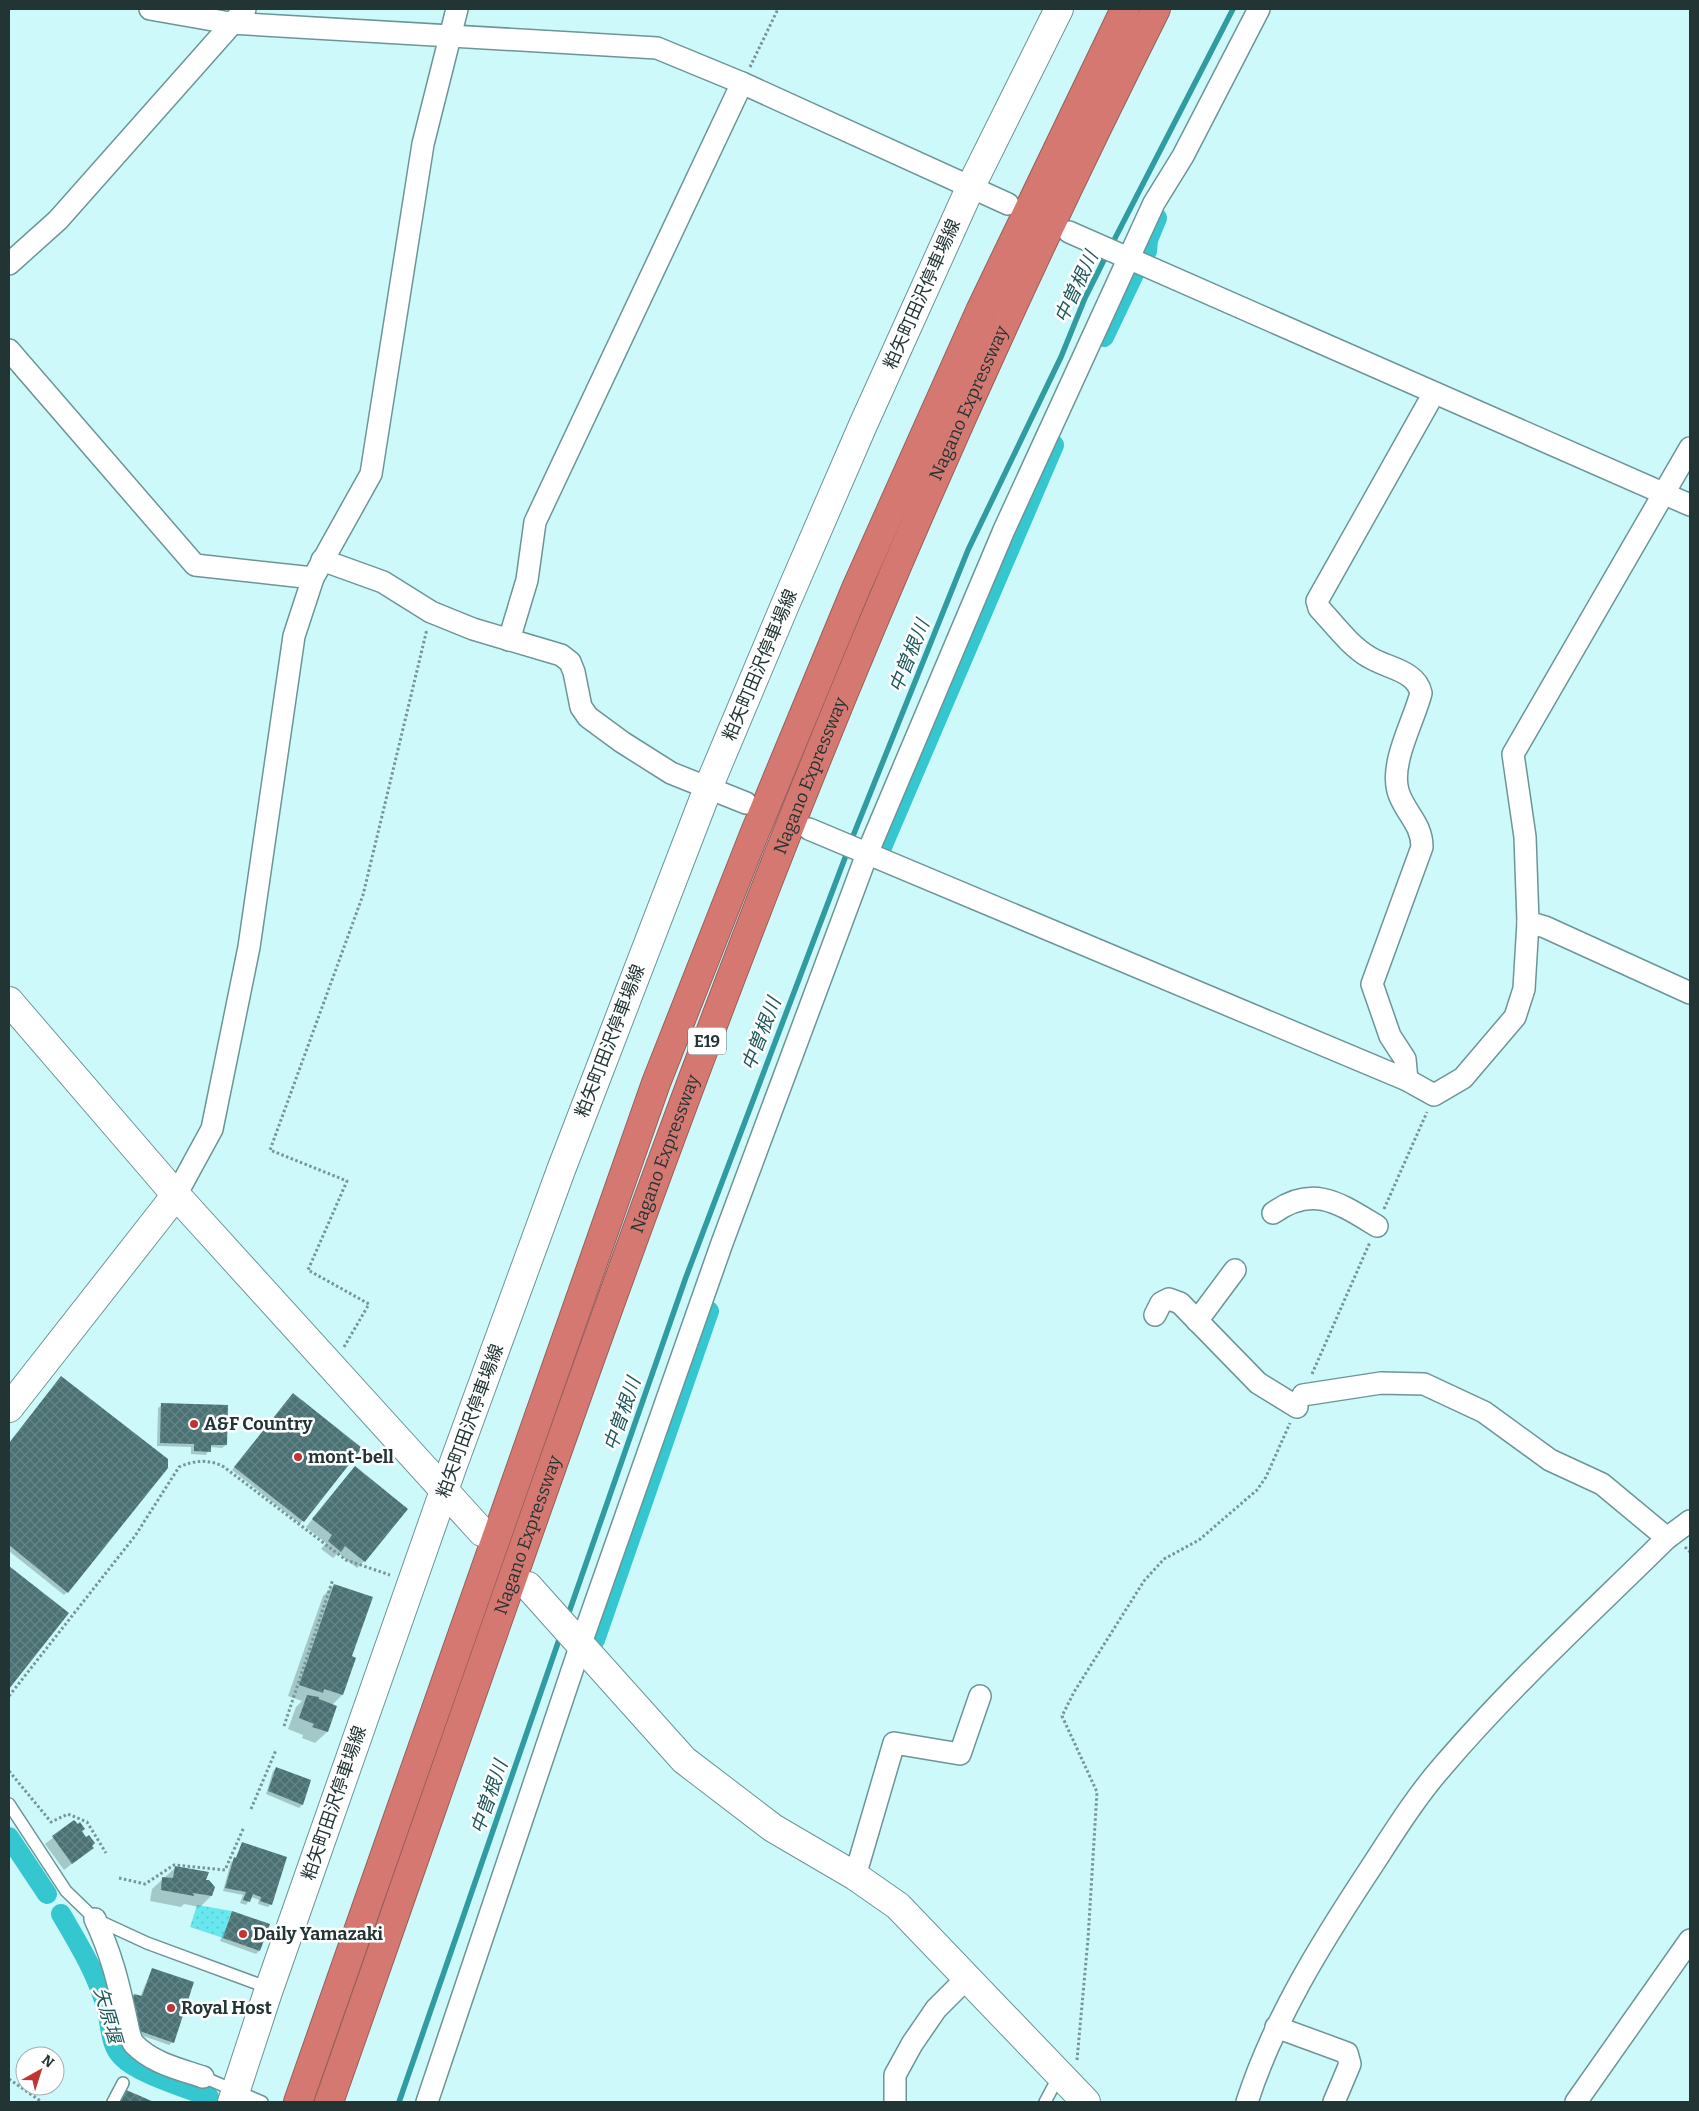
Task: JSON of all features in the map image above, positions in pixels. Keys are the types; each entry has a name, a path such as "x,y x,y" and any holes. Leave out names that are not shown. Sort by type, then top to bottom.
{"highway":[{"name":"Nagano Expressway","path":"298,2102 656,1083 748,850 857,586 976,320 1125,9"},
{"name":"Nagano Expressway","path":"329,2102 683,1104 783,843 883,598 1003,328 1113,94 1156,9"}],"main road":[{"name":"粕矢町田沢停車場線","path":"235,2097 268,1992 561,1170 708,788 784,605 971,186 1058,9"},
{"path":"9,1002 176,1195 446,1490 482,1532"},
{"path":"9,1408 176,1195"},
{"path":"528,1586 684,1760 773,1828 855,1876 898,1906 1086,2102"}],"street":[{"path":"150,9 452,36 657,48 742,84 1008,204"},
{"path":"176,1195 212,1129 249,947 294,636 317,569 371,474 423,144 452,36 457,9"},
{"path":"427,2102 580,1645 722,1243 867,854 1004,530 1154,203 1183,156 1260,9"},
{"path":"9,264 58,220 238,16"},
{"path":"509,640 526,580 535,522 742,84"},
{"path":"1069,232 1690,505"},
{"path":"9,350 195,565 317,569 383,582 431,612 473,629 561,656 570,662 574,672 581,707 588,717 622,742 671,773 746,803"},
{"path":"1407,1080 1405,1059 1390,1036 1372,984 1422,847 1419,827 1398,792 1396,769 1421,693 1410,676 1369,657 1360,650 1319,608 1317,601 1434,393"},
{"path":"809,829 1407,1080 1434,1095 1463,1078 1515,1017 1524,989 1528,922 1525,837 1513,754 1690,448"},
{"path":"1528,922 1546,927 1690,993"},
{"path":"1273,1213 1302,1197 1323,1198 1346,1206 1377,1226"},
{"path":"1197,1321 1235,1270"},
{"path":"1155,1315 1161,1303 1169,1299 1180,1303 1258,1382 1300,1401 1381,1383 1424,1384 1484,1412 1550,1460 1602,1484 1667,1538"},
{"path":"1247,2102 1260,2063 1276,2027 1297,1988 1351,1899 1440,1768 1489,1715 1667,1538 1690,1521"},
{"path":"855,1876 894,1743 960,1754 980,1696"},
{"path":"95,1919 107,1944 114,1965 132,2042 144,2053 160,2063 203,2077"},
{"path":"1576,2102 1690,1940"},
{"path":"895,2102 895,2075 912,2044 936,2009 968,1978"},
{"path":"1276,2027 1347,2053 1350,2064 1334,2102"}],"lane":[{"path":"9,1804 66,1891 95,1919 148,1943 258,1984 268,1992"},
{"path":"203,2077 235,2097 262,2102"},
{"path":"1046,2102 1053,2087 1063,2078"},
{"path":"113,2102 123,2083"}],"path":[{"path":"742,84 778,9"},
{"path":"333,1367 369,1304 308,1270 347,1181 270,1150 363,895 431,612"},
{"path":"1063,2078 1076,2062 1078,2050 1088,1938 1097,1792 1062,1716 1074,1692 1144,1581 1164,1559 1199,1540 1256,1490 1266,1477 1434,1095"},
{"path":"9,1696 135,1536 179,1467 189,1462 213,1462 229,1470 346,1560 391,1575"},
{"path":"284,1726 333,1579"},
{"path":"251,1809 276,1750"},
{"path":"9,1771 51,1822 68,1814 87,1822 106,1853"},
{"path":"119,1878 145,1884 174,1865 225,1870 244,1827"},
{"path":"9,2079 42,2102"}],"shaded area":[{"path":"197,1905 232,1911 223,1938 190,1927"}],"building":[{"path":"61,1376 168,1459 168,1468 68,1593 9,1545 9,1443"},
{"name":"mont-bell","path":"293,1393 362,1448 304,1522 234,1467"},
{"name":"A&F Country","path":"161,1403 228,1405 227,1445 211,1445 211,1452 194,1451 194,1444 160,1443"},
{"path":"355,1466 408,1509 365,1562 345,1546 341,1552 328,1541 332,1535 312,1519"},
{"path":"9,1566 69,1613 9,1689"},
{"path":"334,1584 373,1597 352,1656 356,1658 343,1695 324,1689 323,1693 299,1685"},
{"path":"307,1695 319,1697 319,1699 337,1706 328,1732 312,1727 314,1724 299,1718"},
{"path":"276,1767 311,1780 303,1805 268,1791"},
{"path":"74,1820 78,1824 80,1822 85,1829 82,1831 86,1837 89,1835 95,1843 92,1846 94,1848 72,1864 52,1836"},
{"path":"242,1842 287,1857 272,1905 260,1901 261,1897 253,1894 250,1902 243,1900 246,1892 225,1888 234,1857 236,1858"},
{"path":"175,1866 209,1872 206,1880 209,1880 215,1887 212,1896 193,1893 194,1896 161,1890 162,1877 173,1878"},
{"path":"232,1911 270,1924 260,1951 223,1938"},
{"path":"152,1968 194,1982 174,2043 131,2028 137,2010 129,2007 134,1994 142,1996"},
{"path":"124,2089 154,2102 118,2102"}],"waterway":[{"name":"中曽根川","path":"1111,246 1233,9"},
{"path":"1147,251 1148,240 1157,218"},
{"name":"中曽根川","path":"851,841 968,550 1061,357 1085,298 1107,254"},
{"path":"1104,337 1134,274"},
{"path":"882,847 1054,445"},
{"name":"中曽根川","path":"567,1618 686,1277 848,850"},
{"path":"595,1640 709,1311"},
{"name":"中曽根川","path":"399,2102 561,1634"},
{"name":"矢原堰","path":"9,1837 47,1894"},
{"name":"矢原堰","path":"61,1914 99,1985 113,2041 122,2057 139,2069 209,2097"}],"place":[{"name":"A&F Country","path":"194,1424"},
{"name":"mont-bell","path":"298,1457"},
{"name":"Daily Yamazaki","path":"243,1934"},
{"name":"Royal Host","path":"171,2008"}]}
